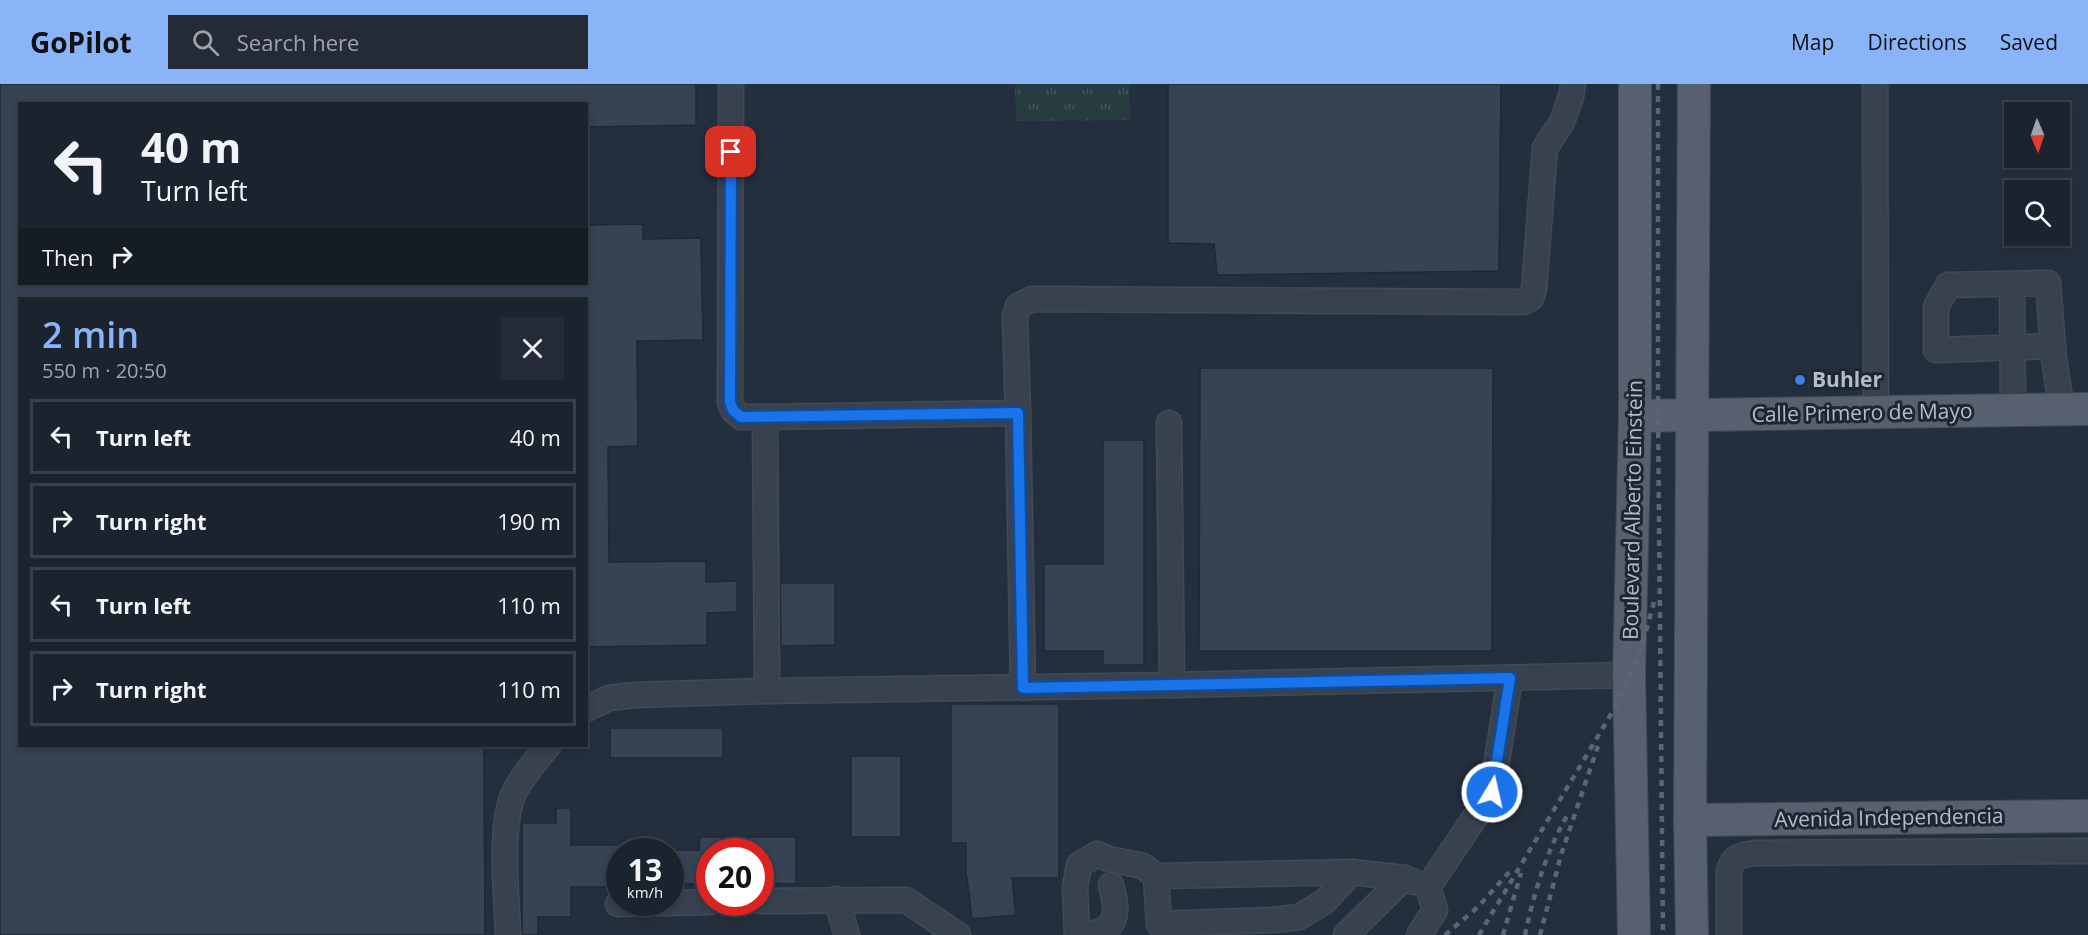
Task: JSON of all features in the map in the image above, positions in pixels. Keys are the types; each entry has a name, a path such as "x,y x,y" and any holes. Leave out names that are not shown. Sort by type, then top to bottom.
{"main road":[{"name":"Boulevard Alberto Einstein","path":"1634,935 1629,675 1635,416 1635,84"},
{"path":"1692,935 1690,820 1694,84"},
{"name":"Calle Primero de Mayo","path":"1635,416 2075,410"},
{"name":"Avenida Independencia","path":"1690,820 2088,816"}],"lane":[{"path":"731,84 730,402 733,410 741,417 1018,413"},
{"path":"1023,688 1015,317 1018,306 1032,299 1524,302 1528,300 1534,289 1545,148 1562,122 1568,108 1573,84"},
{"path":"1622,84 1624,390 1635,416"},
{"path":"1875,84 1876,412"},
{"path":"2053,346 1936,351 1936,307 1948,285 2048,283 2053,346 2075,410"},
{"path":"2012,285 2013,410"},
{"path":"765,417 767,691"},
{"path":"1169,423 1173,685"},
{"path":"588,708 609,698 634,695 1629,675"},
{"path":"1428,887 1492,792 1510,678"},
{"path":"508,935 506,837 508,811 514,794 547,747"},
{"path":"1729,935 1729,870 1732,861 1742,855 1756,853 2088,851"},
{"path":"1077,935 1075,886 1078,865 1096,854 1143,866 1156,876 1352,872 1404,879 1428,887"},
{"path":"1084,935 1107,930 1112,925 1115,915 1111,885 1113,875 1109,859"},
{"path":"1156,876 1159,929 1299,917 1324,902 1352,872"},
{"path":"1346,935 1404,879"},
{"path":"1075,886 1094,894 1103,893 1111,885"},
{"path":"1419,935 1435,910 1428,887"},
{"path":"836,899 847,935"},
{"path":"774,901 906,900 958,935"}],"green space":[{"path":"1015,84 1129,84 1130,120 1016,121"}],"building":[{"path":"0,84 696,84 696,125 588,127 588,102 18,102 18,285 588,285 588,225 643,224 643,239 701,238 703,340 637,341 638,446 608,447 609,562 706,561 706,582 737,581 737,612 707,613 707,645 588,647 588,297 18,297 18,747 484,747 485,935 0,935"},
{"path":"1168,84 1501,84 1499,271 1217,275 1214,244 1168,243"},
{"path":"1200,368 1493,368 1492,651 1199,651"},
{"path":"1103,440 1144,440 1144,665 1103,665 1103,651 1044,651 1044,564 1103,564"},
{"path":"780,583 835,583 835,645 781,646"},
{"path":"951,704 1059,704 1059,878 1012,878 1016,915 972,919 966,878 966,843 951,843"},
{"path":"610,728 723,728 723,758 610,758"},
{"path":"851,756 901,756 901,837 851,837"},
{"path":"556,808 571,808 571,845 606,845 606,887 571,887 571,917 538,917 538,935 522,935 522,823 556,823"},
{"path":"796,837 796,884 774,883 774,838 700,838"},
{"path":"684,850 696,850 696,884 684,884"}],"railway":[{"path":"1658,84 1658,415 1663,935"},
{"path":"1479,935 1616,706 1641,650 1654,602"},
{"path":"1540,935 1561,855 1598,746"},
{"path":"1525,935 1542,873 1553,843 1568,814"},
{"path":"1445,935 1478,907 1511,870"},
{"path":"1503,935 1521,873"}],"place":[{"name":"Buhler","path":"1800,380"}],"route":[{"path":"731,152 730,402 736,414 741,417 1018,413 1023,688 1510,678 1492,792"}]}
